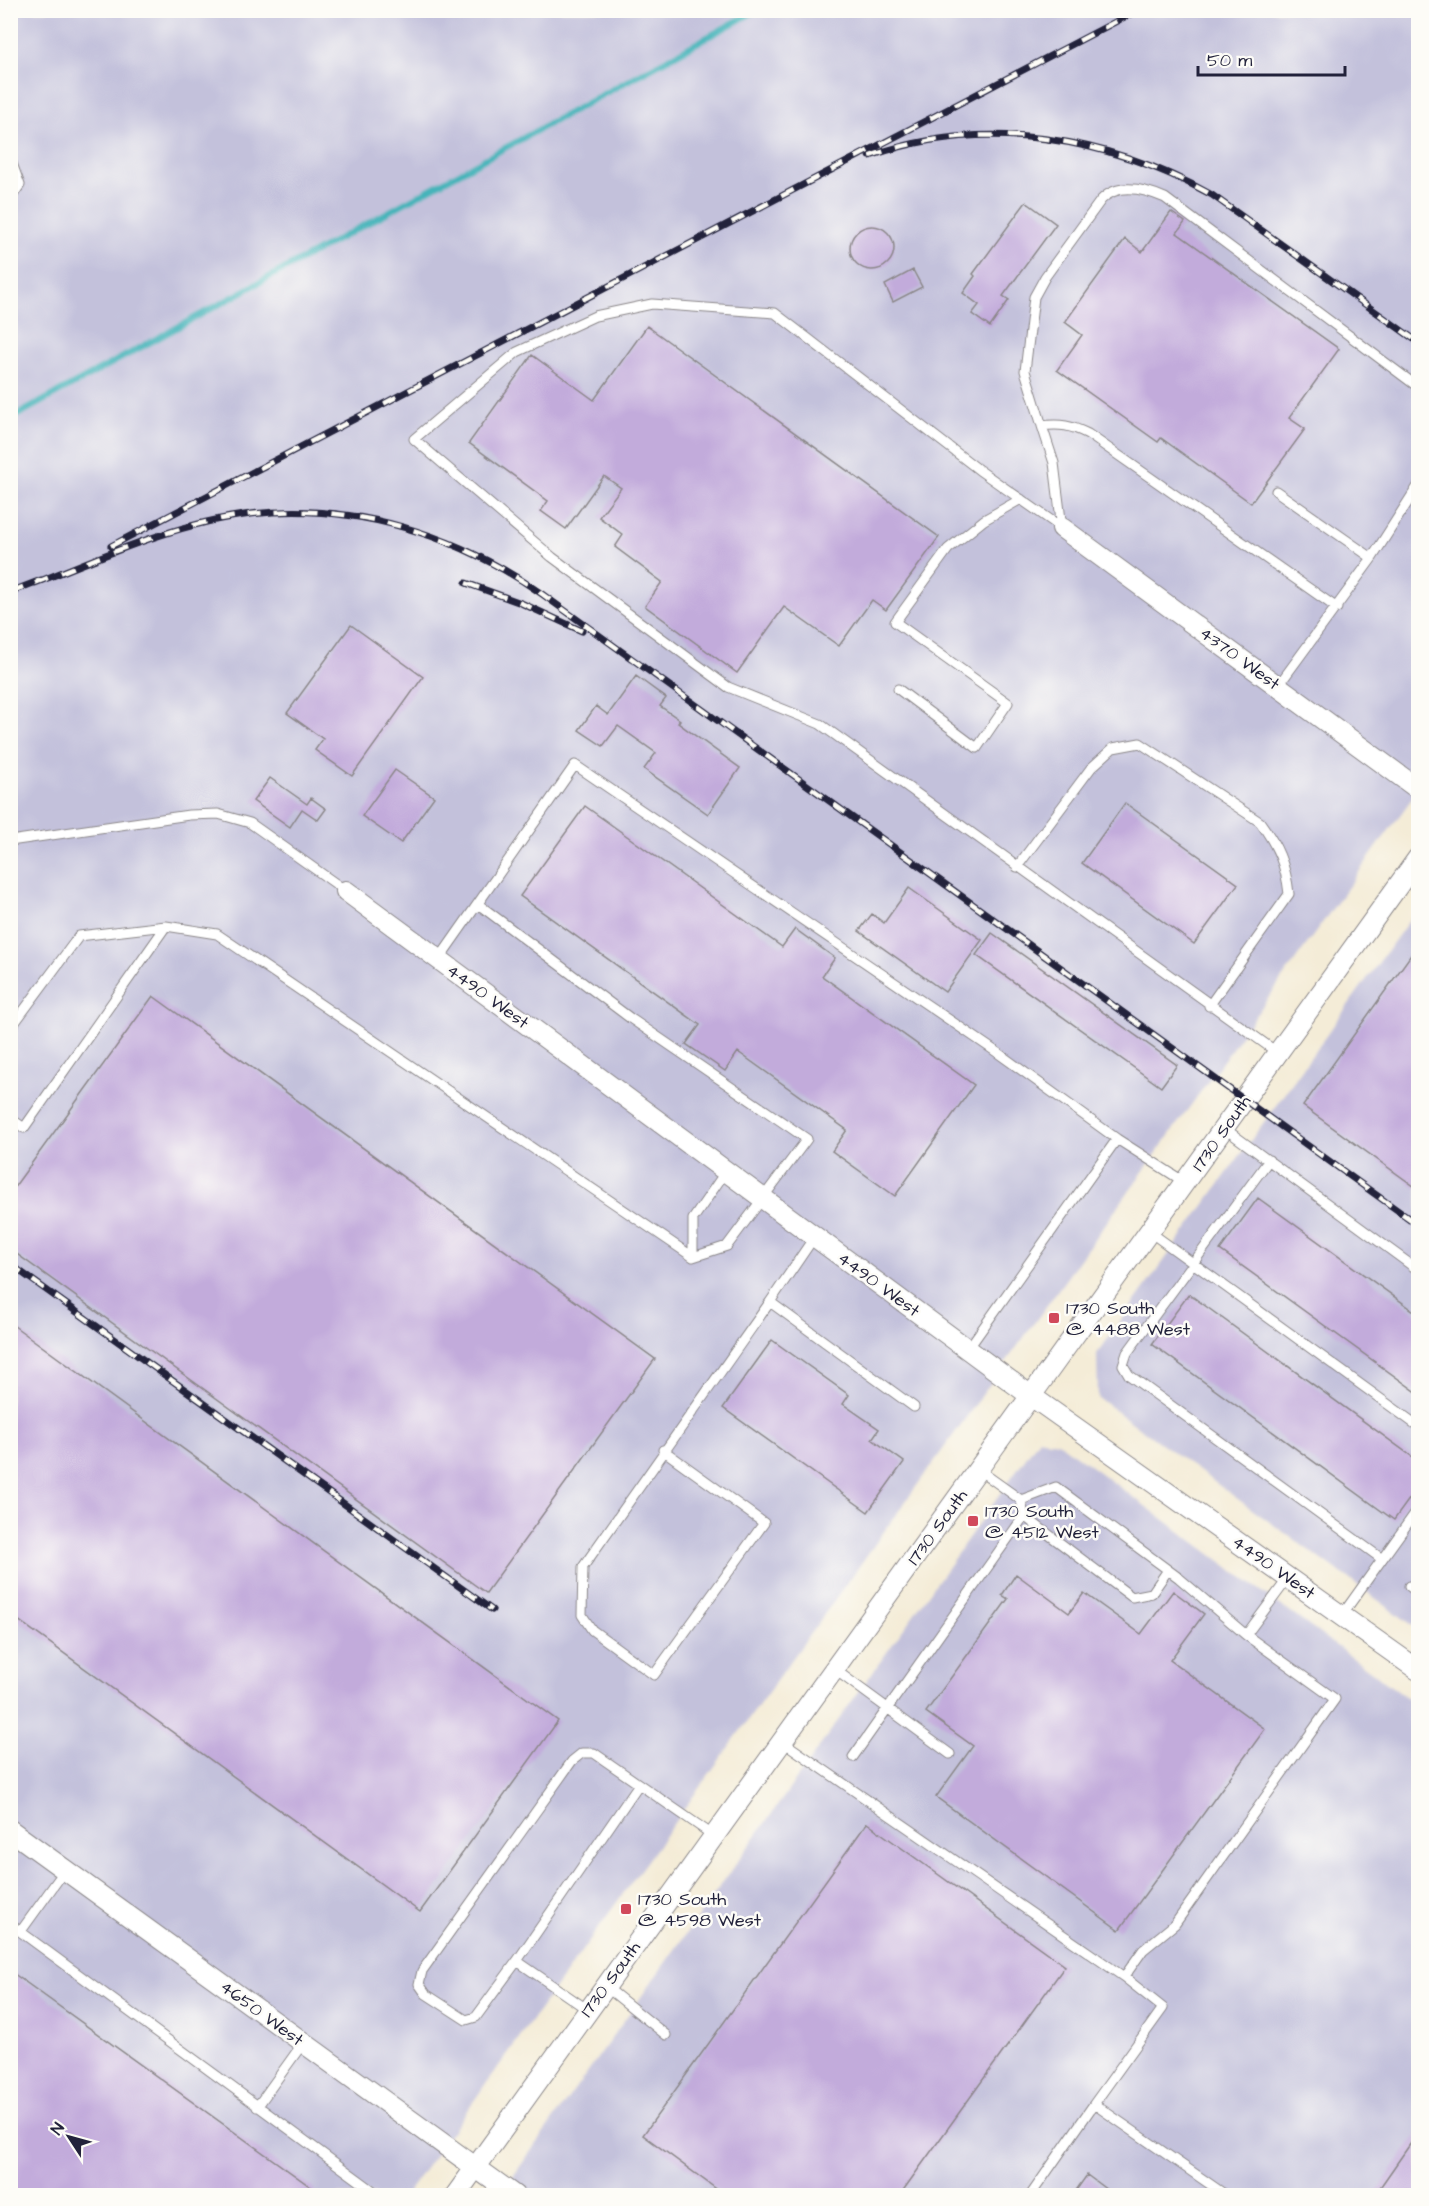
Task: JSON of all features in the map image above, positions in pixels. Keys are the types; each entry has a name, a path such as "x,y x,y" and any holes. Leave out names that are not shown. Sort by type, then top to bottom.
{"street":[{"name":"4370 West","path":"1062,528 1419,789"},
{"name":"1730 South","path":"455,2196 1419,858"},
{"name":"4490 West","path":"346,891 1031,1396 1342,1615 1417,1665"},
{"name":"4650 West","path":"10,1830 515,2196"}],"lane":[{"path":"10,158 21,185 10,199"},
{"path":"1062,528 1054,463 1025,371 1034,297 1045,277 1107,194 1120,189 1146,191 1165,198 1419,387"},
{"path":"1062,528 775,313 652,304 595,316 517,352 414,439 552,557 728,687 820,724 1209,1006 1278,1053"},
{"path":"1042,426 1070,425 1088,434 1337,608"},
{"path":"1278,686 1337,608 1419,486"},
{"path":"1276,491 1372,558"},
{"path":"898,689 977,748 1008,703 895,622 948,549 984,519 1021,499"},
{"path":"1017,867 1091,768 1113,748 1140,743 1260,822 1274,840 1287,870 1289,894 1209,1006"},
{"path":"440,960 575,765 988,1046 1117,1139 1186,1183"},
{"path":"10,841 189,815 218,814 249,823 346,891"},
{"path":"478,904 630,1018 807,1139 727,1246 693,1257"},
{"path":"10,1029 79,936 166,926 217,934 693,1257"},
{"path":"10,1118 24,1128 166,926"},
{"path":"1224,1128 1419,1270"},
{"path":"968,1349 1117,1139"},
{"path":"1269,1161 1127,1353 1125,1370 1382,1559"},
{"path":"693,1257 693,1219 726,1171"},
{"path":"1150,1232 1419,1426"},
{"path":"663,1450 764,1523 654,1675 592,1630 582,1615 583,1567 663,1450 815,1236"},
{"path":"770,1302 914,1407"},
{"path":"979,1470 1021,1500 1024,1516 1132,1597 1152,1593 1168,1570"},
{"path":"1021,1500 1056,1487 1168,1570 1246,1635 1335,1699 1175,1924 1143,1950 1124,1977"},
{"path":"1342,1615 1419,1509"},
{"path":"853,1757 1024,1516"},
{"path":"1246,1635 1289,1577"},
{"path":"1409,1586 1419,1593"},
{"path":"834,1669 950,1754"},
{"path":"782,1741 1124,1977 1163,2008 1030,2196"},
{"path":"639,1784 477,2017 466,2020 426,1994 419,1984 422,1971 572,1761 582,1753 594,1753 639,1784 714,1836"},
{"path":"21,1931 65,1870"},
{"path":"10,1924 256,2107 372,2190 368,2196"},
{"path":"517,1961 588,2010"},
{"path":"605,1986 666,2035"},
{"path":"256,2107 303,2043"},
{"path":"1094,2104 1227,2196"}],"shaded area":[{"path":"11,11 1418,11 1418,790 406,2195 11,2196"},
{"path":"1418,908 1418,1629 1098,1398 1097,1354"},
{"path":"1039,1439 1058,1442 1418,1706 1418,2195 499,2196"}],"building":[{"path":"1026,202 1056,224 1003,296 1009,300 990,327 972,314 979,305 963,293 975,276 973,274"},
{"path":"1171,212 1185,222 1177,233 1339,349 1289,418 1305,429 1251,503 1161,438 1158,442 1057,370 1082,335 1065,322 1125,239 1142,252"},
{"path":"872,226 887,233 894,248 887,263 872,270 857,263 850,248 857,233"},
{"path":"913,270 922,287 893,302 885,285"},
{"path":"647,326 939,537 886,610 872,600 839,646 784,607 737,673 645,606 662,582 615,547 623,535 599,517 621,488 604,476 566,529 541,511 548,501 469,443 532,355 594,400"},
{"path":"351,625 423,677 352,776 315,750 323,739 287,713"},
{"path":"636,676 666,698 660,706 680,720 678,723 740,768 708,814 644,769 656,753 618,726 603,746 579,730 596,706 608,715"},
{"path":"395,770 434,797 401,843 362,816"},
{"path":"270,778 307,804 311,798 326,809 318,820 302,809 290,827 253,801"},
{"path":"1125,803 1238,884 1194,944 1082,863"},
{"path":"585,806 782,947 795,929 835,958 822,976 974,1085 895,1196 832,1151 847,1130 738,1052 725,1071 686,1044 700,1025 520,896"},
{"path":"909,888 982,940 945,992 859,931 872,914 884,923"},
{"path":"992,933 1177,1065 1161,1087 976,955"},
{"path":"1418,945 1418,1189 1303,1106"},
{"path":"153,996 655,1359 486,1593 10,1249 10,1193"},
{"path":"1258,1198 1418,1314 1418,1393 1220,1250"},
{"path":"1189,1294 1418,1461 1418,1487 1394,1520 1152,1344"},
{"path":"10,1323 558,1721 420,1912 10,1614"},
{"path":"772,1340 849,1395 843,1404 879,1429 872,1439 904,1462 868,1512 723,1408"},
{"path":"1016,1574 1069,1613 1084,1593 1141,1634 1173,1591 1204,1614 1170,1660 1265,1729 1119,1930 936,1797 973,1746 926,1712 1008,1599 1002,1595"},
{"path":"867,1823 1065,1966 899,2196 726,2196 643,2135"},
{"path":"10,1971 315,2190 311,2196 10,2196"},
{"path":"1418,2133 1418,2196 1374,2196"},
{"path":"1087,2175 1115,2196 1072,2196"}],"waterway":[{"path":"10,419 757,10"}],"railway":[{"path":"111,546 1138,10"},
{"path":"870,156 913,144 957,137 1001,135 1045,139 1088,147 1131,159 1172,175 1212,195 1418,342"},
{"path":"35,583 168,533 223,518 251,514 329,513 367,518 404,527 476,555 510,573 542,594 1418,1225"},
{"path":"10,592 41,580"},
{"path":"466,583 521,603 582,631"},
{"path":"10,1264 492,1610"}],"place":[{"name":"1730 South @ 4488 West","path":"1054,1318"},
{"name":"1730 South @ 4512 West","path":"973,1521"},
{"name":"1730 South @ 4598 West","path":"626,1909"}]}
